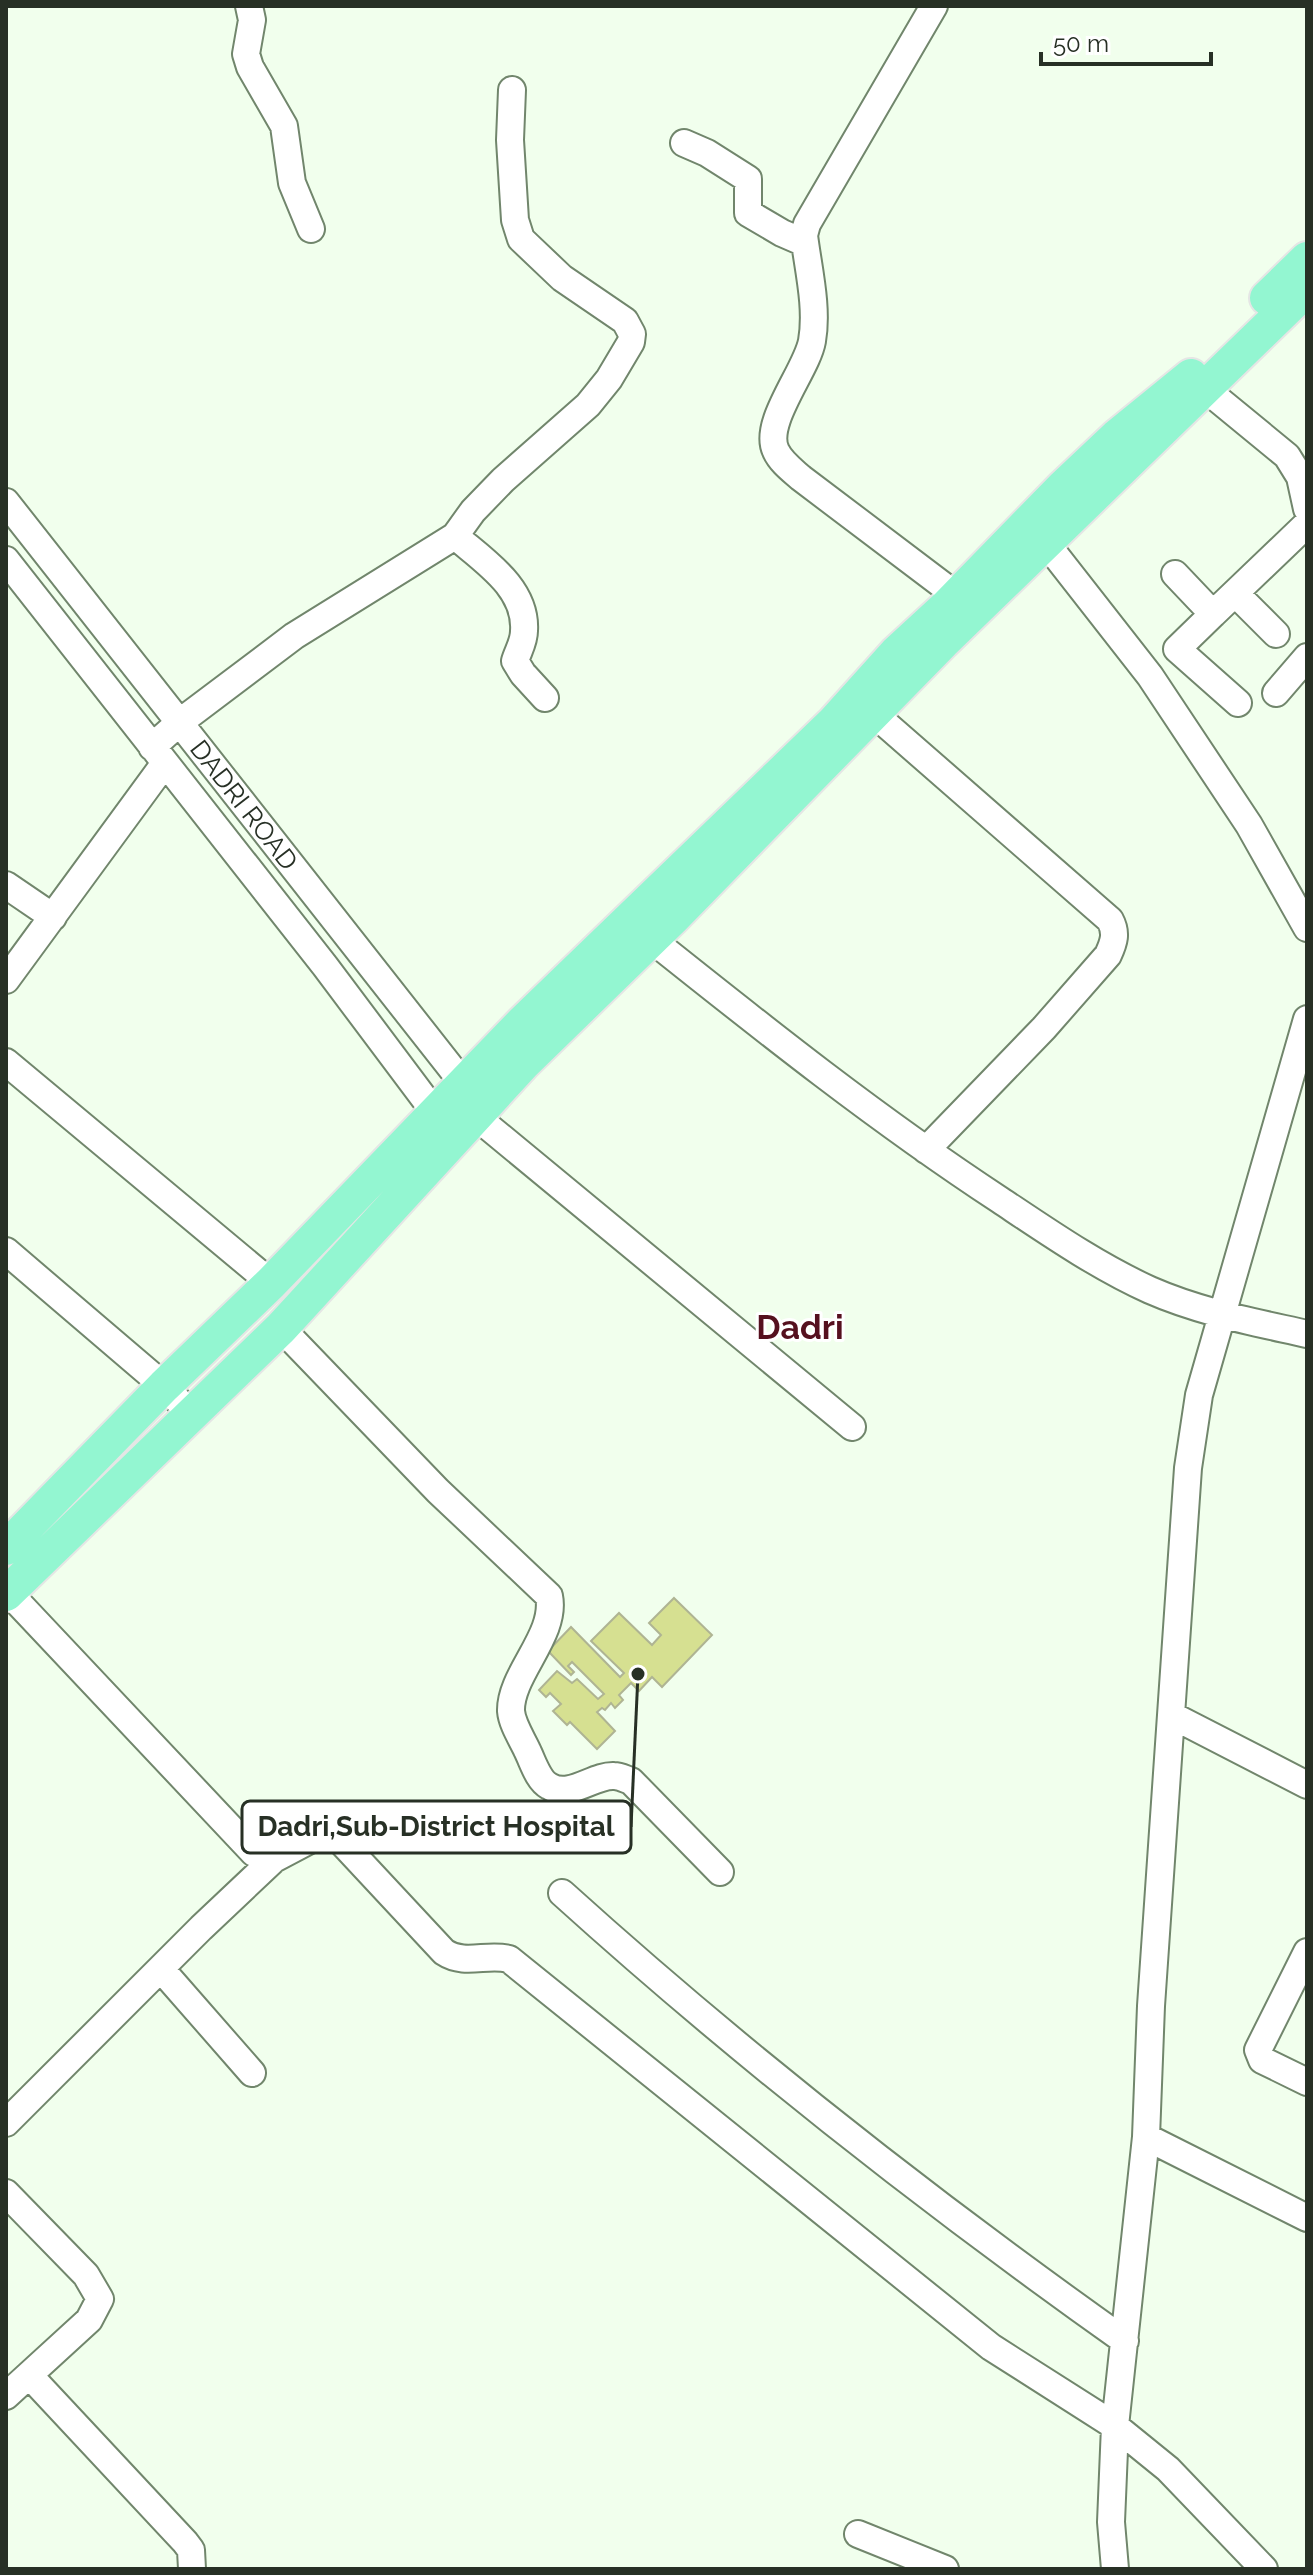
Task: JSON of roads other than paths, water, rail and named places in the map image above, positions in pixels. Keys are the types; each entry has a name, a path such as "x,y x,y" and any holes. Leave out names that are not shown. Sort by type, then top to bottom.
{"main road":[{"path":"1197,383 1307,259"},
{"path":"7,1593 281,1328 461,1110 533,1013 833,723 896,653 957,596 1037,532 1197,383 1307,289"},
{"path":"6,1548 164,1386 271,1283 461,1110 524,1063 651,939 873,713 1037,532"}],"street":[{"path":"249,6 252,20 246,54 250,67 284,126 292,183 311,229"},
{"path":"934,6 807,224 805,243 814,324 812,343 773,430 775,449 801,478 957,596"},
{"path":"6,980 53,917 180,722 294,636 455,536 479,504 513,470 582,412 609,379 631,342 632,334 625,321 562,278 521,239 515,220 510,140 512,90"},
{"path":"684,143 707,153 748,179 748,213 805,243"},
{"path":"1197,383 1287,456 1300,477 1307,509"},
{"name":"DADRI ROAD","path":"6,502 180,722 461,1110"},
{"path":"1238,703 1177,649 1307,524"},
{"path":"1037,532 1150,676 1249,825 1307,928"},
{"path":"455,536 502,577 518,597 525,625 515,661 545,698"},
{"name":"DADRI ROAD","path":"6,560 380,1037 461,1110"},
{"path":"1175,574 1213,614"},
{"path":"1235,593 1276,634"},
{"path":"1276,693 1307,657"},
{"path":"873,713 1110,920 1114,929 1114,940 1108,955 1044,1028 926,1150"},
{"path":"6,885 53,917"},
{"path":"651,939 820,1074 926,1150 1094,1261 1150,1290 1222,1316 1307,1334"},
{"path":"1115,2569 1111,2522 1115,2426 1146,2137 1151,2006 1188,1468 1199,1395 1307,1019"},
{"path":"6,1062 271,1283"},
{"path":"461,1110 852,1427"},
{"path":"6,1251 164,1386 191,1414"},
{"path":"281,1328 438,1491 549,1596 550,1615 511,1710 517,1730 547,1786 558,1790 617,1775 631,1781 720,1872"},
{"path":"7,1593 254,1853 274,1859"},
{"path":"1171,1715 1307,1785"},
{"path":"6,2123 274,1859 327,1831 334,1834 444,1952 463,1959 499,1956 509,1959 991,2347 1115,2426 1168,2469 1264,2569"},
{"path":"562,1893 837,2127 1003,2255 1125,2341"},
{"path":"1307,1952 1258,2050 1262,2060 1307,2082"},
{"path":"161,1969 252,2073"},
{"path":"1146,2137 1307,2218"},
{"path":"6,2193 86,2275 100,2299 89,2320 6,2396"},
{"path":"29,2375 185,2542 191,2550 192,2569"},
{"path":"858,2534 945,2569"}],"place":[{"name":"Dadri,Sub-District Hospital","path":"638,1674"}],"district":[{"name":"Dadri","path":"800,1327"}]}
